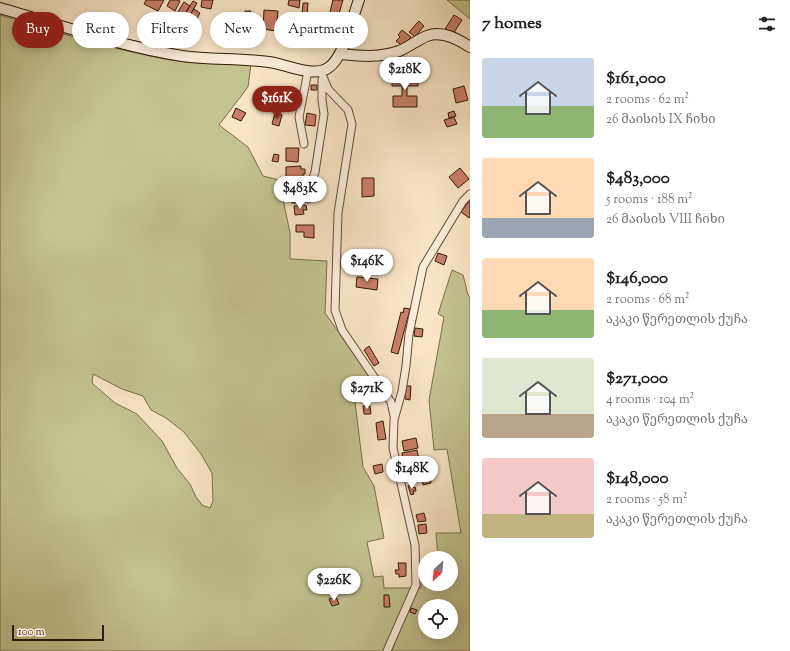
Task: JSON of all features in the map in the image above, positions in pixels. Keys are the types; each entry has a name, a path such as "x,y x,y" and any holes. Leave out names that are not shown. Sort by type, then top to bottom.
{"main road":[{"path":"0,8 108,40 151,50 184,56 261,60 308,71 320,72 332,65 340,54 359,0"},
{"path":"340,54 364,57 398,52 427,36 444,35 459,40 470,48"}],"street":[{"path":"304,144 299,117 308,71"},
{"path":"308,199 310,186 315,172 324,114 322,79 320,72"},
{"path":"320,72 328,89 348,110 352,124 338,213 335,310 342,330 392,402 394,420 393,448 415,544 416,585 387,651"},
{"path":"394,420 402,391 409,334 423,267 463,201 470,194"}],"shaded area":[{"path":"447,0 470,0 470,19"},
{"path":"0,15 12,19 12,48 64,48 64,34 72,36 72,48 116,48 176,61 218,64 251,64 248,87 219,125 248,147 263,176 279,180 290,233 290,259 327,261 325,313 373,381 354,394 363,467 374,486 384,538 367,542 374,577 383,576 384,588 418,588 418,591 458,591 458,551 437,551 436,533 461,533 447,449 434,450 429,400 444,317 438,314 452,270 463,275 468,295 470,297 470,651 0,651","holes":["93,374 122,389 143,396 151,410 166,418 184,432 201,454 212,473 213,501 210,508 202,505 196,497 190,484 177,468 162,441 137,414 115,403 92,383"]}],"building":[{"path":"146,0 164,0 158,11 144,4"},
{"path":"170,0 180,1 175,11 167,6"},
{"path":"202,0 213,0 211,9 201,7"},
{"path":"289,0 300,0 299,8 288,5"},
{"path":"333,0 343,0 339,12 330,12"},
{"path":"193,1 197,3 192,12 186,12"},
{"path":"184,2 190,6 186,12 178,12"},
{"path":"303,3 308,3 307,12 302,12"},
{"path":"264,10 278,11 274,12 274,31 266,29 266,12 264,12"},
{"path":"454,15 462,20 453,34 445,29"},
{"path":"419,21 424,26 415,37 409,32"},
{"path":"402,30 411,37 403,46 396,41 400,37 398,35"},
{"path":"392,75 418,75 418,86 407,86 407,96 417,96 417,107 393,107 393,96 402,96 402,86 392,86"},
{"path":"311,85 317,85 317,90 311,90"},
{"path":"464,86 468,100 456,103 453,89"},
{"path":"276,87 286,98 280,103 270,92"},
{"path":"236,108 246,113 241,121 232,117"},
{"path":"454,111 456,116 449,118 448,113"},
{"path":"275,113 282,115 279,126 272,124"},
{"path":"307,113 316,115 315,126 305,125"},
{"path":"454,117 457,124 447,127 444,120"},
{"path":"286,148 299,148 298,162 286,161"},
{"path":"274,154 279,155 278,162 272,161"},
{"path":"301,166 301,169 305,169 303,179 286,179 286,167"},
{"path":"460,168 469,179 458,188 449,177"},
{"path":"362,178 374,178 374,196 362,197"},
{"path":"299,189 299,203 292,203 291,190"},
{"path":"470,200 470,216 469,218 461,212"},
{"path":"306,205 307,210 303,210 304,214 295,215 294,206"},
{"path":"296,225 314,225 314,238 304,237 304,232 296,232"},
{"path":"438,253 447,256 444,265 435,261"},
{"path":"357,277 378,279 377,290 356,287"},
{"path":"404,308 410,309 398,354 391,352 401,312 403,313"},
{"path":"415,328 423,329 422,337 414,336"},
{"path":"369,346 379,363 374,366 364,350"},
{"path":"406,386 411,386 410,400 405,399"},
{"path":"363,406 370,406 371,414 364,414"},
{"path":"383,421 386,439 378,440 376,423"},
{"path":"416,438 418,448 404,451 402,441"},
{"path":"417,450 419,460 403,463 402,453"},
{"path":"382,464 383,472 375,474 373,466"},
{"path":"408,464 415,468 411,476 403,472"},
{"path":"430,476 431,483 423,485 422,478"},
{"path":"411,485 412,488 415,487 416,491 413,491 414,494 411,495 408,486"},
{"path":"424,513 426,521 418,522 416,515"},
{"path":"426,524 427,533 419,534 418,525"},
{"path":"398,563 406,563 406,576 399,577 399,574 396,574 395,570 399,570"},
{"path":"384,595 389,595 390,607 384,607"},
{"path":"336,597 339,604 332,606 329,599"},
{"path":"411,608 417,610 415,614 410,612"}]}
